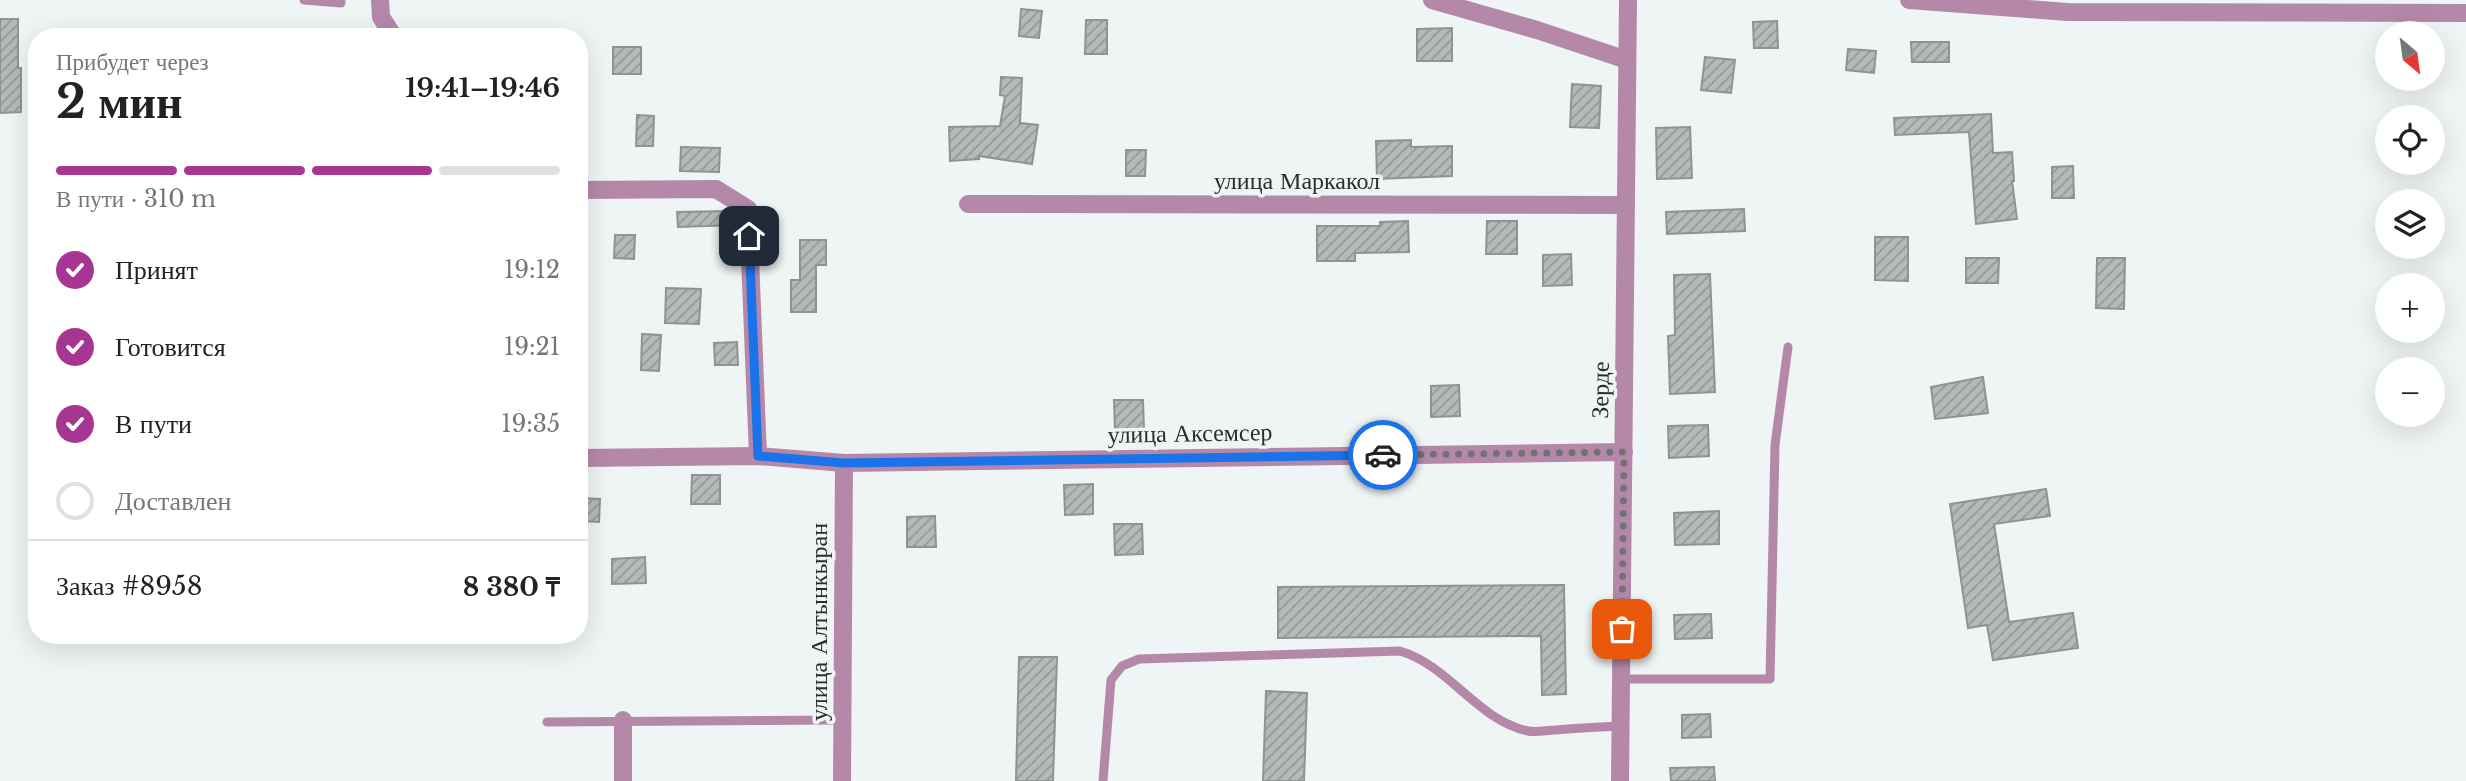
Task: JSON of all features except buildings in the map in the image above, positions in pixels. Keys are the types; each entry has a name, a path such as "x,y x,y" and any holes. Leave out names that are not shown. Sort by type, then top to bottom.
{"street":[{"path":"1432,0 1628,60"},
{"name":"Зерде","path":"1620,781 1628,0"},
{"path":"1909,0 2466,13"},
{"path":"380,8 390,28"},
{"path":"588,190 716,189 748,209 758,456"},
{"name":"улица Маркакол","path":"968,204 1626,205"},
{"name":"улица Аксемсер","path":"588,458 758,456 844,463 1624,452"},
{"name":"улица Алтынкыран","path":"842,781 844,463"},
{"path":"623,720 624,781"}],"lane":[{"path":"304,0 341,3 341,0"},
{"path":"380,8 381,28"},
{"path":"1622,679 1770,680 1775,445 1788,347"},
{"path":"1103,781 1111,680 1122,666 1139,659 1400,651 1418,657 1448,678 1474,702 1503,721 1530,731 1621,726"},
{"path":"547,722 842,720"}],"way so far":[{"path":"1383,455 1624,452 1622,629"}],"route":[{"path":"749,236 758,456 844,463 1383,455"}]}
